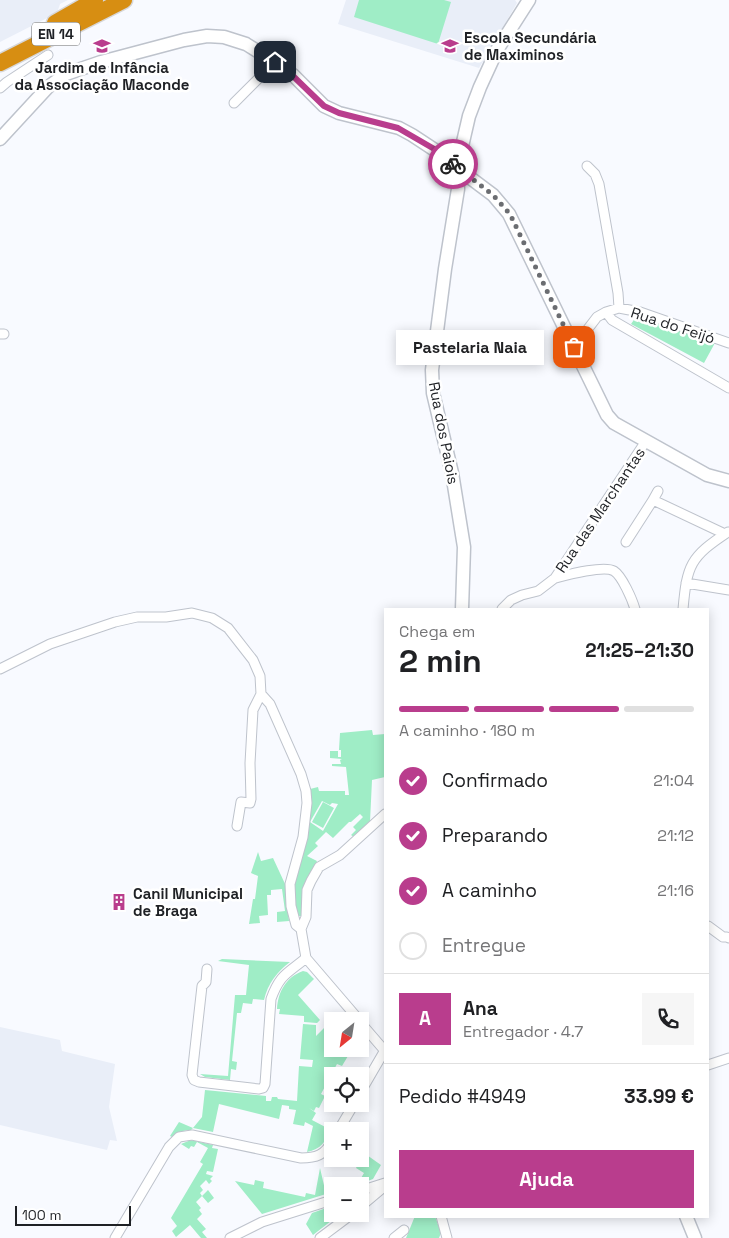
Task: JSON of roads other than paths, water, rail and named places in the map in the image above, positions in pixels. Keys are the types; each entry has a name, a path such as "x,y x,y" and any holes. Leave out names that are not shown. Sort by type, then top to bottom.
{"highway":[{"name":"EN 14","path":"0,51 95,0"},
{"name":"EN 14","path":"0,63 124,0"}],"street":[{"name":"Rua dos Paiois","path":"462,608 464,547 452,473 433,393 432,370 458,189 456,168 469,116 497,50 529,0"},
{"path":"0,139 48,87 66,74 146,49 207,36 224,37 246,44 293,76 324,106 339,113 398,128 412,135 441,154 456,168 493,195 510,214 607,415 614,423 707,476 729,481"},
{"path":"0,88 48,55"},
{"path":"234,103 275,62"},
{"path":"587,166 595,174 599,184 619,308"},
{"name":"Rua do Feijó","path":"574,347 597,317 619,308 640,312 729,343"},
{"path":"606,312 612,320 729,388"},
{"name":"Rua das Marchantas","path":"503,608 511,600 538,591 555,578 646,441"},
{"path":"626,542 658,491"},
{"path":"653,500 727,532"},
{"path":"683,608 689,568 704,548 727,532"},
{"path":"555,578 605,568 614,571 631,598 635,608"},
{"path":"686,583 729,590"},
{"path":"0,668 50,644 115,622 137,617 166,617 192,613 212,618 228,628 253,660 260,676 262,694 270,704 301,774 306,791 307,803 303,837 290,884 291,906 296,925 302,929"},
{"path":"237,826 241,802 250,803 252,798 250,763 253,710 262,694"},
{"path":"352,1012 306,958 302,929 306,917 308,890 310,881 319,867 340,855 384,815"},
{"path":"709,927 723,937 729,938"},
{"path":"207,969 206,982 202,986 192,1075 194,1080 259,1089 263,1088 265,1084 271,999 282,975 306,958"},
{"path":"369,1032 384,1049"},
{"path":"369,1078 384,1052"},
{"path":"709,1065 729,1058"},
{"path":"115,1238 169,1147 179,1137 192,1134 301,1158 312,1158 324,1153"},
{"path":"369,1189 384,1185"},
{"path":"369,1199 384,1186"},
{"path":"230,1238 262,1222 324,1203"},
{"path":"441,1218 446,1238"},
{"path":"687,1218 694,1238"},
{"path":"320,1238 341,1222"},
{"path":"394,1238 404,1230"}],"place":[{"name":"Jardim de Infância da Associação Maconde","path":"102,46"},
{"name":"Escola Secundária de Maximinos","path":"450,46"},
{"name":"Pastelaria Naia","path":"574,347"},
{"name":"Canil Municipal de Braga","path":"119,902"}]}
